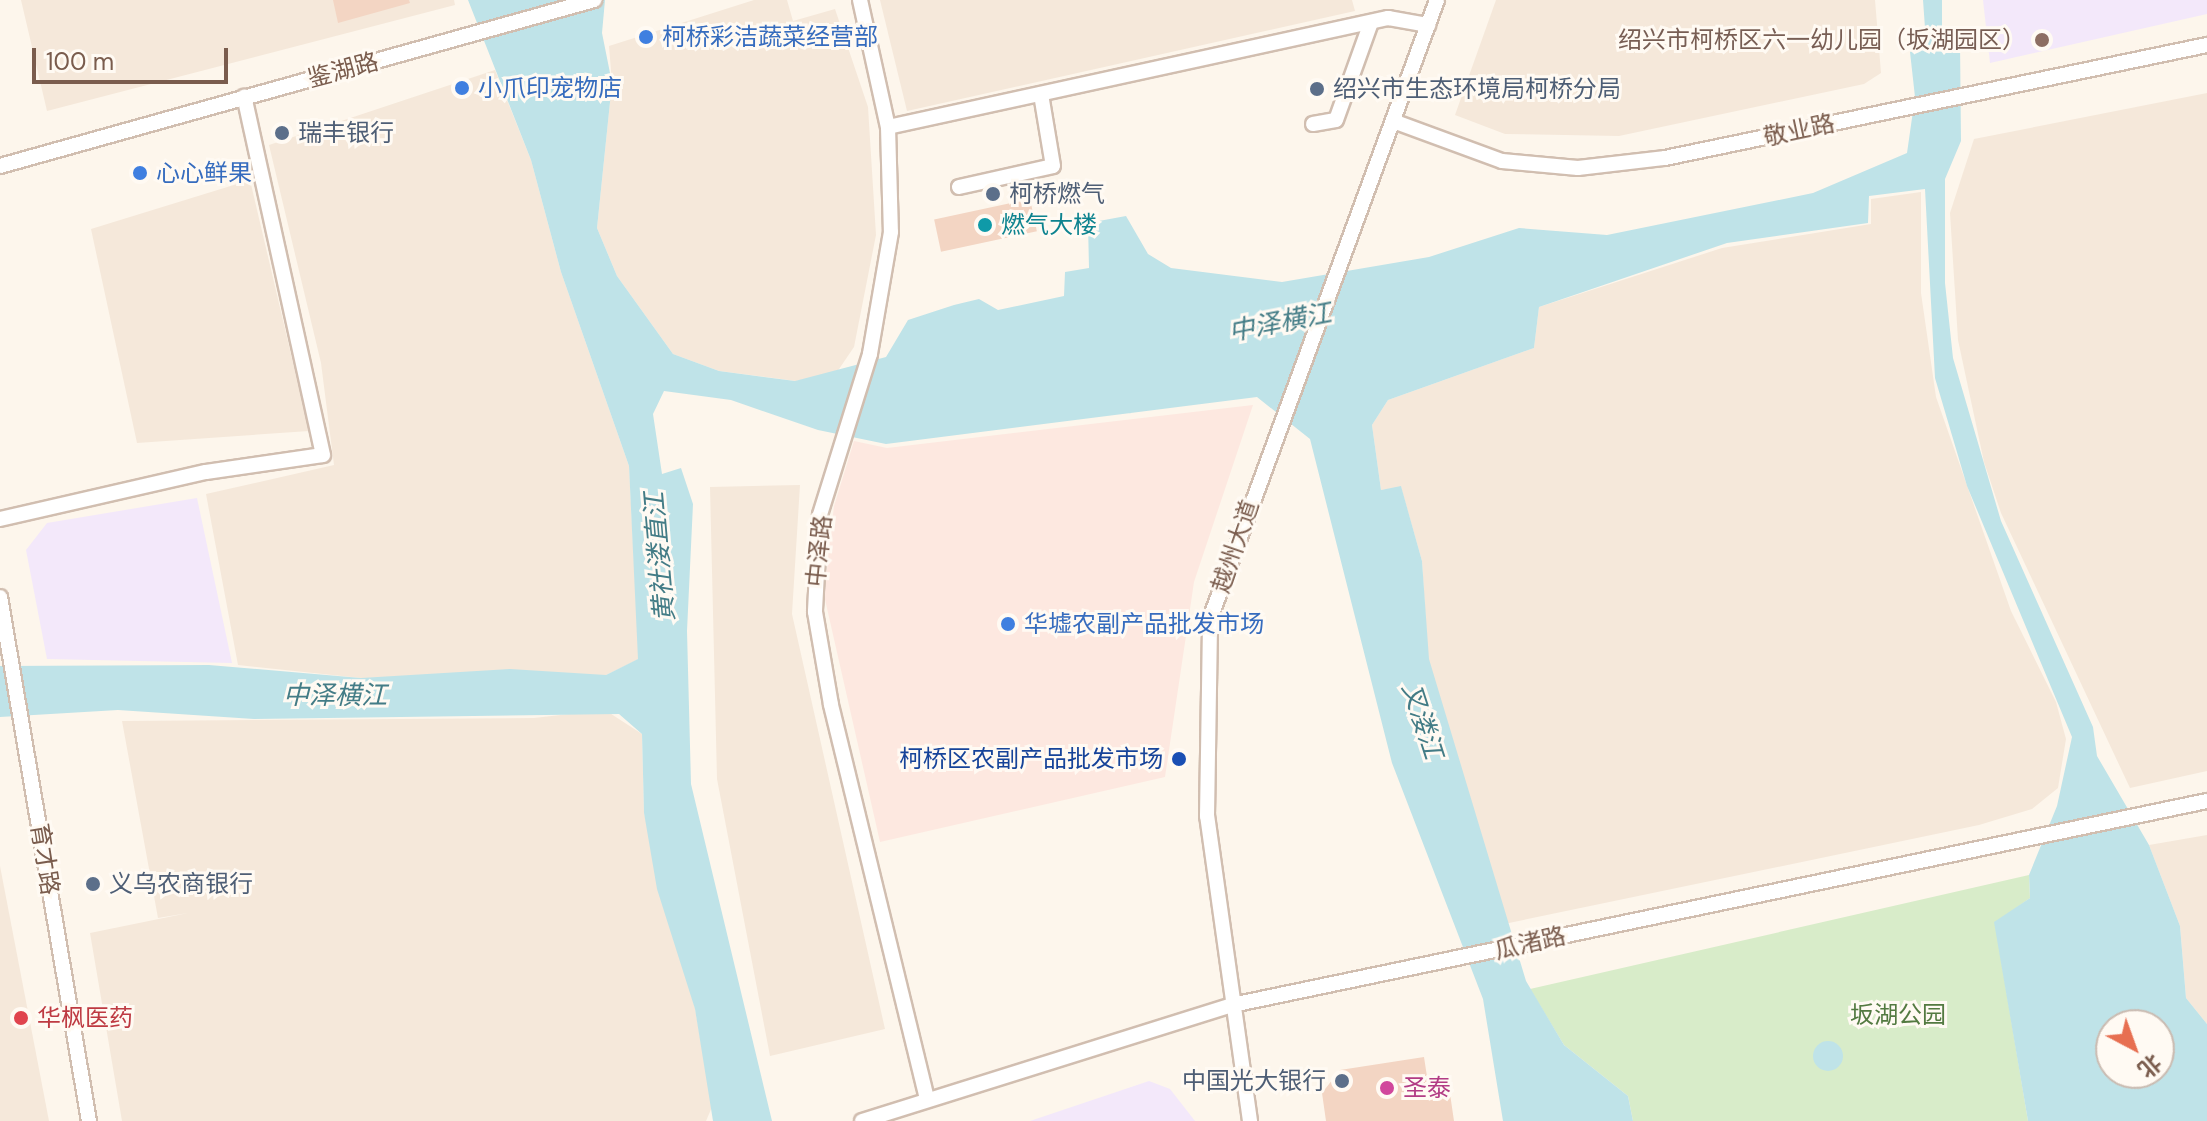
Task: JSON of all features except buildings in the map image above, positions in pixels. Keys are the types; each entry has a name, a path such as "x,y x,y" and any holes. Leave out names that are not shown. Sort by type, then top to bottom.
{"street":[{"name":"鉴湖路","path":"0,166 594,0"},
{"name":"中泽路","path":"860,0 888,127 891,232 870,354 820,515 815,612 831,705 927,1100"},
{"name":"越州大道","path":"1250,1121 1207,816 1210,619 1244,518 1437,0"},
{"path":"888,127 1371,22 1428,25"},
{"path":"1313,124 1336,120 1371,22"},
{"name":"敬业路","path":"1393,121 1502,161 1578,168 1665,158 2207,45"},
{"path":"959,187 1053,166 1041,94"},
{"path":"0,519 206,472 323,455 244,97"},
{"name":"育才路","path":"0,597 89,1121"},
{"name":"瓜渚路","path":"862,1121 1232,1005 2207,801"}],"shaded area":[{"path":"21,0 454,0 455,5 47,111"},
{"path":"754,0 787,0 793,21 835,9 868,107 876,235 854,347 837,372 796,381 719,371 673,354 617,276 597,228 612,83 609,46"},
{"path":"880,0 1352,0 1355,11 907,111"},
{"path":"1496,0 1875,0 1881,73 1864,84 1619,136 1505,134 1455,115"},
{"name":"绍兴市柯桥区六一幼儿园（坂湖园区）","path":"1983,0 2207,0 2207,14 1990,63"},
{"path":"495,70 531,160 561,272 629,466 639,659 606,675 361,678 238,665 206,494 334,465 321,363 269,145"},
{"path":"2207,93 2207,771 2130,788 2001,513 1984,462 1958,340 1950,213 1974,139"},
{"path":"250,180 309,431 137,443 91,229"},
{"path":"1921,192 1921,293 1936,397 2011,611 2056,702 2066,739 2058,788 2032,809 1979,825 1504,924 1428,659 1422,561 1401,487 1381,490 1372,425 1388,400 1534,348 1539,307 1722,248 1871,224 1871,199"},
{"name":"华墟农副产品批发市场","path":"1253,405 1194,582 1165,777 880,842 824,595 834,506 854,441 887,448"},
{"path":"800,485 792,614 885,1029 770,1056 717,779 710,487"},
{"path":"197,498 232,663 47,659 26,550 47,523"},
{"path":"605,710 642,734 644,813 695,1008 712,1107 706,1121 122,1121 90,933 188,913 158,918 122,721 534,718"},
{"path":"2207,835 2207,1024 2186,998 2180,926 2149,845"},
{"path":"0,866 49,1121 0,1121"},
{"path":"1149,1081 1170,1089 1195,1121 1030,1121"}],"green space":[{"name":"坂湖公园","path":"2029,875 2030,898 1995,923 2028,1121 1633,1121 1628,1096 1564,1045 1530,989"}],"water":[{"path":"468,0 605,0 602,33 612,83 597,228 617,276 673,354 719,371 795,381 886,357 908,320 954,305 979,299 998,310 1064,296 1065,272 1089,268 1088,223 1126,216 1148,254 1171,268 1282,282 1429,257 1519,228 1607,235 1813,193 1907,153 1915,97 1910,52 1926,42 1923,0 1942,0 1942,36 1960,42 1961,141 1945,179 1945,283 1953,358 2001,521 2093,727 2097,756 2149,845 2180,926 2186,998 2207,1024 2207,1121 2028,1121 1994,922 2030,898 2029,875 2057,806 2072,737 1967,486 1935,378 1925,189 1869,196 1868,223 1727,243 1539,307 1534,348 1388,400 1372,425 1381,490 1401,486 1422,561 1429,659 1526,981 1564,1045 1628,1096 1633,1121 1503,1121 1483,999 1392,763 1310,439 1257,397 886,444 818,430 731,400 664,391 653,414 662,474 681,468 693,504 687,631 691,784 772,1121 713,1121 695,1009 657,889 644,813 642,734 619,714 254,719 118,710 0,717 0,666 209,665 361,678 510,669 606,675 638,659 629,466 561,272 531,160"},
{"path":"1828,1041 1838,1046 1843,1056 1838,1066 1828,1071 1818,1066 1813,1056 1818,1046"}],"place":[{"name":"柯桥彩洁蔬菜经营部","path":"646,37"},
{"name":"绍兴市柯桥区六一幼儿园（坂湖园区）","path":"2042,40"},
{"name":"小爪印宠物店","path":"462,88"},
{"name":"绍兴市生态环境局柯桥分局","path":"1317,89"},
{"name":"瑞丰银行","path":"282,133"},
{"name":"心心鲜果","path":"140,173"},
{"name":"柯桥燃气","path":"993,194"},
{"name":"燃气大楼","path":"985,225"},
{"name":"华墟农副产品批发市场","path":"1008,624"},
{"name":"柯桥区农副产品批发市场","path":"1179,759"},
{"name":"义乌农商银行","path":"93,884"},
{"name":"华枫医药","path":"21,1018"},
{"name":"中国光大银行","path":"1342,1081"},
{"name":"圣泰","path":"1387,1088"}],"water label":[{"name":"中泽横江","path":"1280,323"},
{"name":"黄社溇直江","path":"660,557"},
{"name":"中泽横江","path":"335,696"},
{"name":"叉溇江","path":"1422,721"}]}
